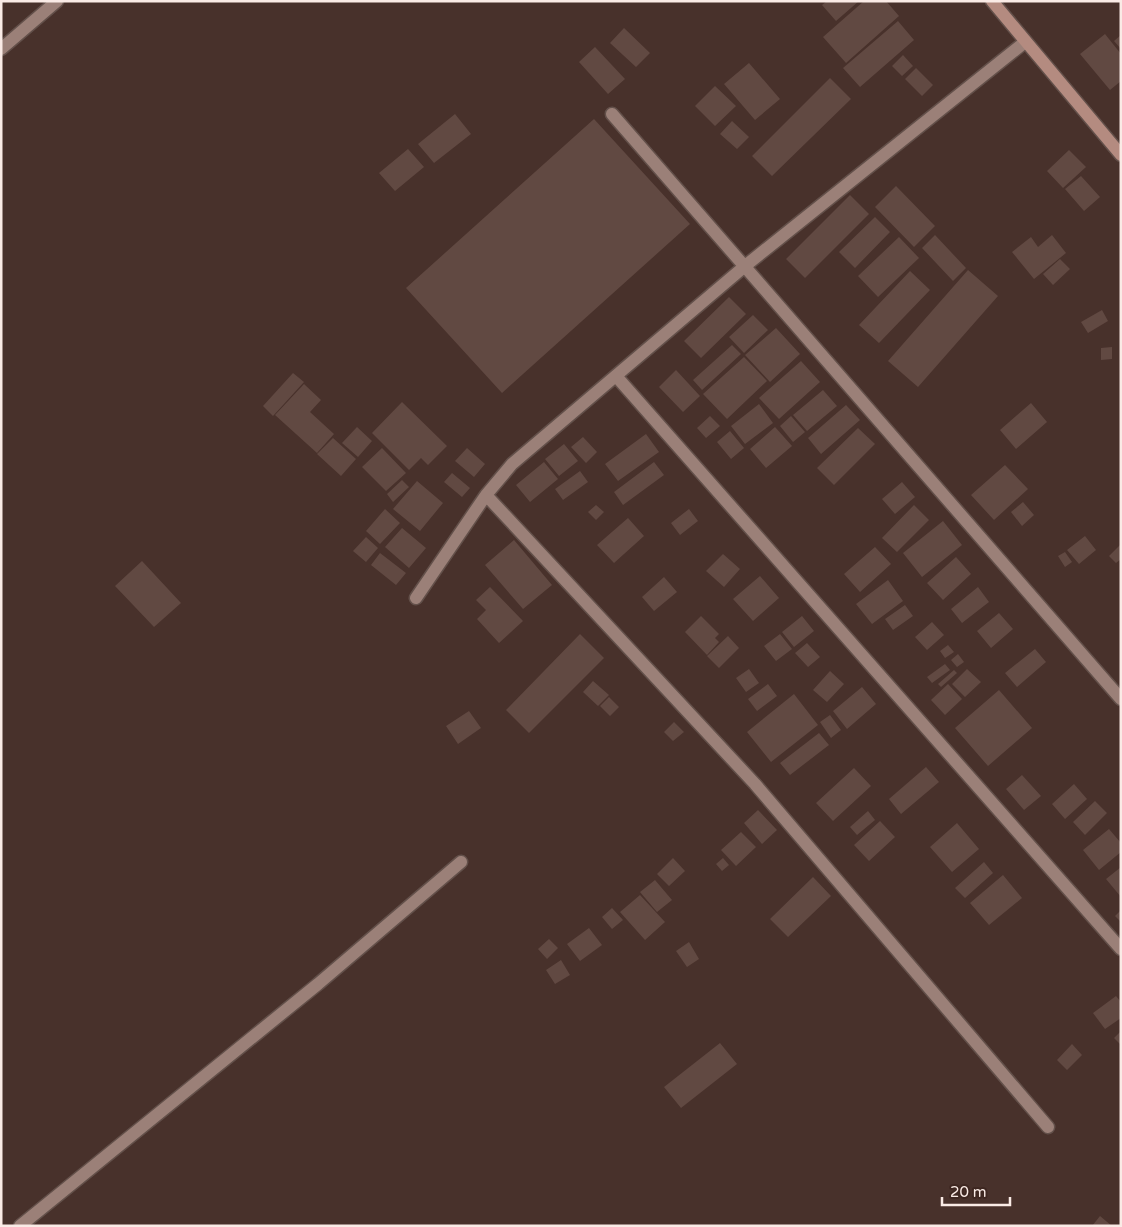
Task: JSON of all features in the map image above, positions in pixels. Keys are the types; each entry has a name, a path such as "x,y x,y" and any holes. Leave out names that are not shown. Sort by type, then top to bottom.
{"main road":[{"path":"992,1 1119,151"}],"street":[{"path":"1,49 56,1"},
{"path":"416,598 486,495 512,464 745,266 1025,42"},
{"path":"612,114 1121,699"},
{"path":"616,376 1121,949"},
{"path":"486,495 755,784 1048,1127"},
{"path":"20,1226 318,984 461,862"}],"building":[{"path":"827,1 859,1 836,21 822,5"},
{"path":"864,1 886,1 899,16 846,63 823,37"},
{"path":"898,21 914,40 860,87 843,68"},
{"path":"624,28 650,53 636,67 610,43"},
{"path":"1105,34 1121,54 1121,81 1110,90 1080,54"},
{"path":"1121,35 1121,49 1114,41"},
{"path":"595,47 625,79 608,94 579,62"},
{"path":"903,55 913,66 902,76 892,66"},
{"path":"749,63 780,99 755,120 724,84"},
{"path":"916,68 933,85 922,96 905,79"},
{"path":"830,78 851,99 772,176 752,156"},
{"path":"715,86 736,106 715,126 695,106"},
{"path":"455,114 471,134 434,163 418,144"},
{"path":"594,119 690,224 502,393 406,288"},
{"path":"732,121 749,137 737,149 720,134"},
{"path":"408,149 424,167 395,191 379,173"},
{"path":"1069,150 1086,167 1063,188 1047,171"},
{"path":"1081,176 1100,197 1084,211 1065,189"},
{"path":"896,186 935,226 914,247 875,207"},
{"path":"850,195 869,214 805,278 786,259"},
{"path":"875,217 890,232 855,268 839,252"},
{"path":"935,235 966,268 953,281 922,248"},
{"path":"1052,235 1066,253 1034,279 1012,252 1031,237 1038,247"},
{"path":"899,237 919,258 878,297 858,276"},
{"path":"1060,259 1070,269 1053,285 1043,274"},
{"path":"968,270 998,296 918,387 888,361"},
{"path":"910,271 930,290 879,343 859,325"},
{"path":"729,297 746,314 701,358 684,341"},
{"path":"1102,310 1108,321 1088,333 1081,322"},
{"path":"753,315 768,330 744,353 729,337"},
{"path":"776,328 800,354 770,382 745,355"},
{"path":"732,345 741,354 702,390 693,380"},
{"path":"1112,347 1112,359 1101,360 1101,348"},
{"path":"744,357 767,381 727,419 703,394"},
{"path":"801,361 820,382 779,419 759,398"},
{"path":"676,370 700,396 683,412 659,387"},
{"path":"293,373 304,382 273,416 263,406"},
{"path":"304,384 321,400 310,412 334,434 317,453 275,415"},
{"path":"823,390 837,406 807,431 793,415"},
{"path":"402,402 447,446 428,465 421,458 409,470 372,433"},
{"path":"1031,403 1047,422 1016,449 1000,430"},
{"path":"759,404 773,423 745,444 731,426"},
{"path":"846,405 860,420 821,454 808,438"},
{"path":"710,416 720,426 706,438 697,428"},
{"path":"791,416 805,432 793,442 780,426"},
{"path":"357,427 372,441 358,457 342,443"},
{"path":"775,427 792,446 766,468 750,449"},
{"path":"858,428 875,444 834,485 817,468"},
{"path":"730,431 744,448 731,459 717,442"},
{"path":"646,434 659,452 618,481 605,464"},
{"path":"583,437 597,452 586,463 571,447"},
{"path":"333,438 356,459 341,476 317,454"},
{"path":"564,444 578,461 559,476 545,459"},
{"path":"382,448 406,473 386,491 362,467"},
{"path":"467,448 485,464 474,477 455,461"},
{"path":"544,462 558,479 530,502 516,485"},
{"path":"654,462 664,475 623,505 614,492"},
{"path":"1005,465 1028,489 994,520 971,495"},
{"path":"580,471 588,482 563,500 555,489"},
{"path":"452,473 470,488 462,497 444,482"},
{"path":"402,480 409,487 393,502 387,494"},
{"path":"417,481 443,503 420,531 393,509"},
{"path":"902,482 915,497 895,514 882,499"},
{"path":"1023,502 1034,515 1022,526 1011,512"},
{"path":"596,505 604,512 596,520 588,512"},
{"path":"914,505 929,520 897,552 882,538"},
{"path":"385,509 400,523 380,544 366,531"},
{"path":"689,509 698,521 680,535 671,523"},
{"path":"628,518 644,536 614,563 597,545"},
{"path":"943,521 962,545 922,577 903,553"},
{"path":"402,528 426,548 409,568 385,547"},
{"path":"1085,536 1096,550 1079,564 1067,550"},
{"path":"366,537 378,548 366,562 353,551"},
{"path":"514,540 552,585 523,609 485,565"},
{"path":"1121,544 1121,559 1116,563 1109,556"},
{"path":"875,547 891,564 860,592 844,574"},
{"path":"1065,552 1072,562 1065,567 1058,556"},
{"path":"380,553 406,573 396,585 371,565"},
{"path":"723,554 740,569 724,587 706,571"},
{"path":"956,557 971,574 943,600 927,583"},
{"path":"142,561 181,603 154,627 115,586"},
{"path":"760,576 779,598 753,621 733,599"},
{"path":"664,577 677,592 654,611 642,597"},
{"path":"888,580 903,601 872,624 856,604"},
{"path":"490,587 523,621 499,643 477,619 486,610 476,600"},
{"path":"978,587 989,602 962,623 951,609"},
{"path":"905,605 913,616 893,630 885,619"},
{"path":"999,613 1013,629 991,648 977,631"},
{"path":"701,616 719,634 715,638 719,642 707,655 685,632"},
{"path":"802,616 814,631 794,647 782,632"},
{"path":"932,622 944,635 927,650 915,637"},
{"path":"580,634 604,658 529,733 506,710"},
{"path":"780,634 792,649 776,661 764,646"},
{"path":"728,636 739,648 719,668 707,656"},
{"path":"807,643 820,657 808,667 795,653"},
{"path":"948,645 954,652 945,658 940,651"},
{"path":"1035,649 1046,662 1017,687 1005,673"},
{"path":"958,654 964,662 957,667 951,660"},
{"path":"945,664 950,670 932,683 927,677"},
{"path":"749,669 759,683 746,692 736,678"},
{"path":"967,669 981,682 965,697 952,684"},
{"path":"954,670 957,673 941,687 938,684"},
{"path":"830,671 844,684 827,702 813,690"},
{"path":"593,681 609,695 598,706 583,692"},
{"path":"768,684 777,696 757,711 748,699"},
{"path":"948,684 962,699 945,715 931,700"},
{"path":"862,687 876,704 847,729 833,711"},
{"path":"999,690 1032,728 988,766 955,728"},
{"path":"794,694 818,725 771,762 747,732"},
{"path":"609,697 619,707 610,716 600,706"},
{"path":"469,711 481,728 458,744 446,726"},
{"path":"830,715 841,730 831,738 820,722"},
{"path":"674,722 684,732 673,741 664,732"},
{"path":"819,733 829,745 790,775 780,763"},
{"path":"926,767 939,782 901,814 889,799"},
{"path":"854,768 871,786 833,821 816,803"},
{"path":"1022,775 1041,796 1024,810 1006,789"},
{"path":"1074,784 1087,799 1065,819 1052,804"},
{"path":"1095,801 1107,813 1085,835 1073,822"},
{"path":"758,810 777,830 762,844 744,823"},
{"path":"868,811 875,820 857,835 850,827"},
{"path":"880,821 895,837 869,861 854,845"},
{"path":"957,823 979,849 952,872 930,847"},
{"path":"1109,829 1121,843 1121,852 1099,870 1083,850"},
{"path":"741,832 756,847 736,866 721,850"},
{"path":"673,858 685,871 669,886 657,874"},
{"path":"723,858 729,865 722,871 716,864"},
{"path":"984,862 993,873 965,898 955,888"},
{"path":"1121,867 1121,897 1106,879"},
{"path":"1003,875 1022,898 989,925 970,903"},
{"path":"813,877 831,896 788,937 770,919"},
{"path":"655,880 672,900 657,912 640,892"},
{"path":"640,895 665,922 645,940 620,912"},
{"path":"612,908 623,920 612,929 602,917"},
{"path":"1121,910 1121,922 1115,916"},
{"path":"589,928 602,945 580,961 567,944"},
{"path":"549,939 558,948 547,959 538,949"},
{"path":"689,942 699,959 687,967 676,951"},
{"path":"561,960 570,975 555,984 546,970"},
{"path":"1116,996 1121,1002 1121,1018 1105,1029 1093,1013"},
{"path":"1121,1031 1121,1045 1114,1038"},
{"path":"720,1043 737,1064 681,1108 664,1087"},
{"path":"1072,1044 1082,1055 1067,1070 1057,1060"},
{"path":"1100,1216 1112,1226 1092,1226"}]}
